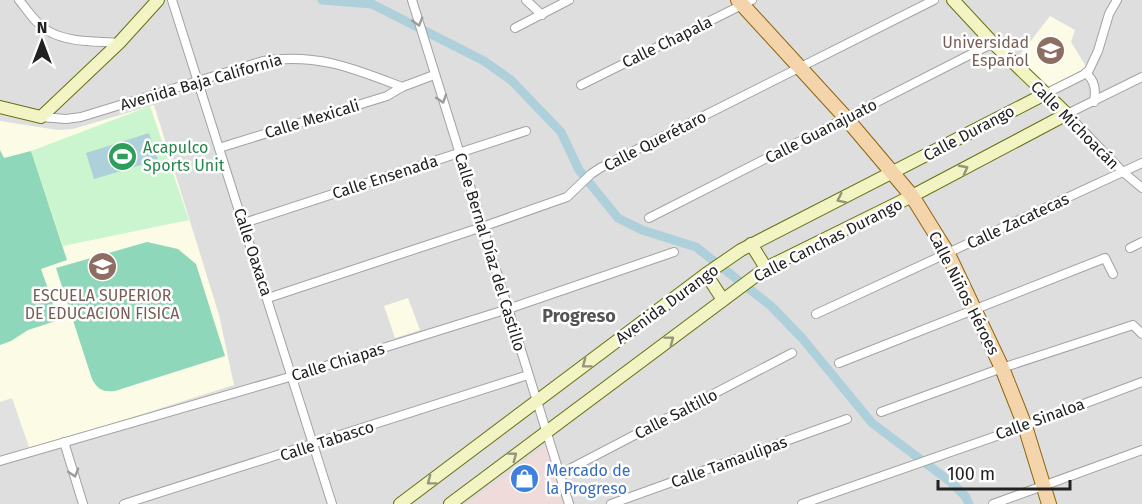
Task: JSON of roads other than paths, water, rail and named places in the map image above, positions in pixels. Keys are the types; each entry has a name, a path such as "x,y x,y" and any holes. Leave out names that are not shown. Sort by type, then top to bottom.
{"main road":[{"path":"41,117 119,43 158,0"},
{"name":"Calle Michoacán","path":"953,0 993,43 1067,114"},
{"name":"Calle Niños Héroes","path":"744,2 912,196 948,254 1002,368 1025,426 1049,504"},
{"name":"Calle Durango","path":"893,173 1045,93"},
{"name":"Avenida Baja California","path":"0,107 41,117"},
{"name":"Calle Canchas Durango","path":"450,504 763,271 1067,114"},
{"name":"Avenida Durango","path":"400,504 706,274 746,247 893,173"},
{"path":"746,247 763,271"},
{"path":"706,274 723,300"}],"street":[{"path":"19,0 34,20 48,31 68,39 119,43"},
{"name":"Calle Oaxaca","path":"172,0 332,504"},
{"path":"526,0 542,15"},
{"path":"515,28 569,0"},
{"name":"Calle Querétaro","path":"268,298 482,227 567,196 591,174 934,0"},
{"path":"1045,93 1088,71 1098,51 1109,14 1117,0"},
{"name":"Calle Bernal Díaz del Castillo","path":"412,1 569,504"},
{"name":"Calle Chapala","path":"581,85 744,2"},
{"name":"Calle Guanajuato","path":"649,218 993,43"},
{"name":"Avenida Baja California","path":"41,117 66,119 81,117 263,61 288,57 312,58 339,65 402,87"},
{"path":"1088,71 1095,86 1094,102"},
{"path":"402,87 434,75"},
{"name":"Calle Canchas Durango","path":"1067,114 1142,77"},
{"name":"Calle Mexicali","path":"219,148 387,96 402,87"},
{"name":"Calle Michoacán","path":"1067,114 1123,172 1142,188"},
{"name":"Calle Ensenada","path":"244,223 525,131"},
{"name":"Calle Zacatecas","path":"816,314 1142,163"},
{"path":"1130,248 1142,242"},
{"name":"Calle Chiapas","path":"0,461 293,376 508,309 674,252"},
{"path":"839,363 1105,258 1113,274"},
{"path":"881,412 1002,368 1133,325 1142,334"},
{"name":"Calle Saltillo","path":"560,474 792,353"},
{"name":"Calle Tabasco","path":"124,504 528,375"},
{"name":"Calle Sinaloa","path":"802,504 1025,426 1142,382"},
{"name":"Calle Tamaulipas","path":"611,504 847,419"},
{"path":"64,442 83,504"},
{"path":"993,504 1142,450"}],"water":[{"name":"Acapulco Sports Unit","path":"149,133 158,160 94,179 86,153"}],"waterway":[{"path":"322,0 372,4 484,61 511,80 561,132 579,170 618,218 642,230 696,247 771,306 802,338 872,423 952,483 965,496 969,504"}],"place":[{"name":"Universidad Español","path":"1050,51"},
{"name":"Acapulco Sports Unit","path":"122,156"},
{"name":"ESCUELA SUPERIOR DE EDUCACION FISICA","path":"102,267"},
{"name":"Mercado de la Progreso","path":"525,479"}],"district":[{"name":"Progreso","path":"579,316"}]}
